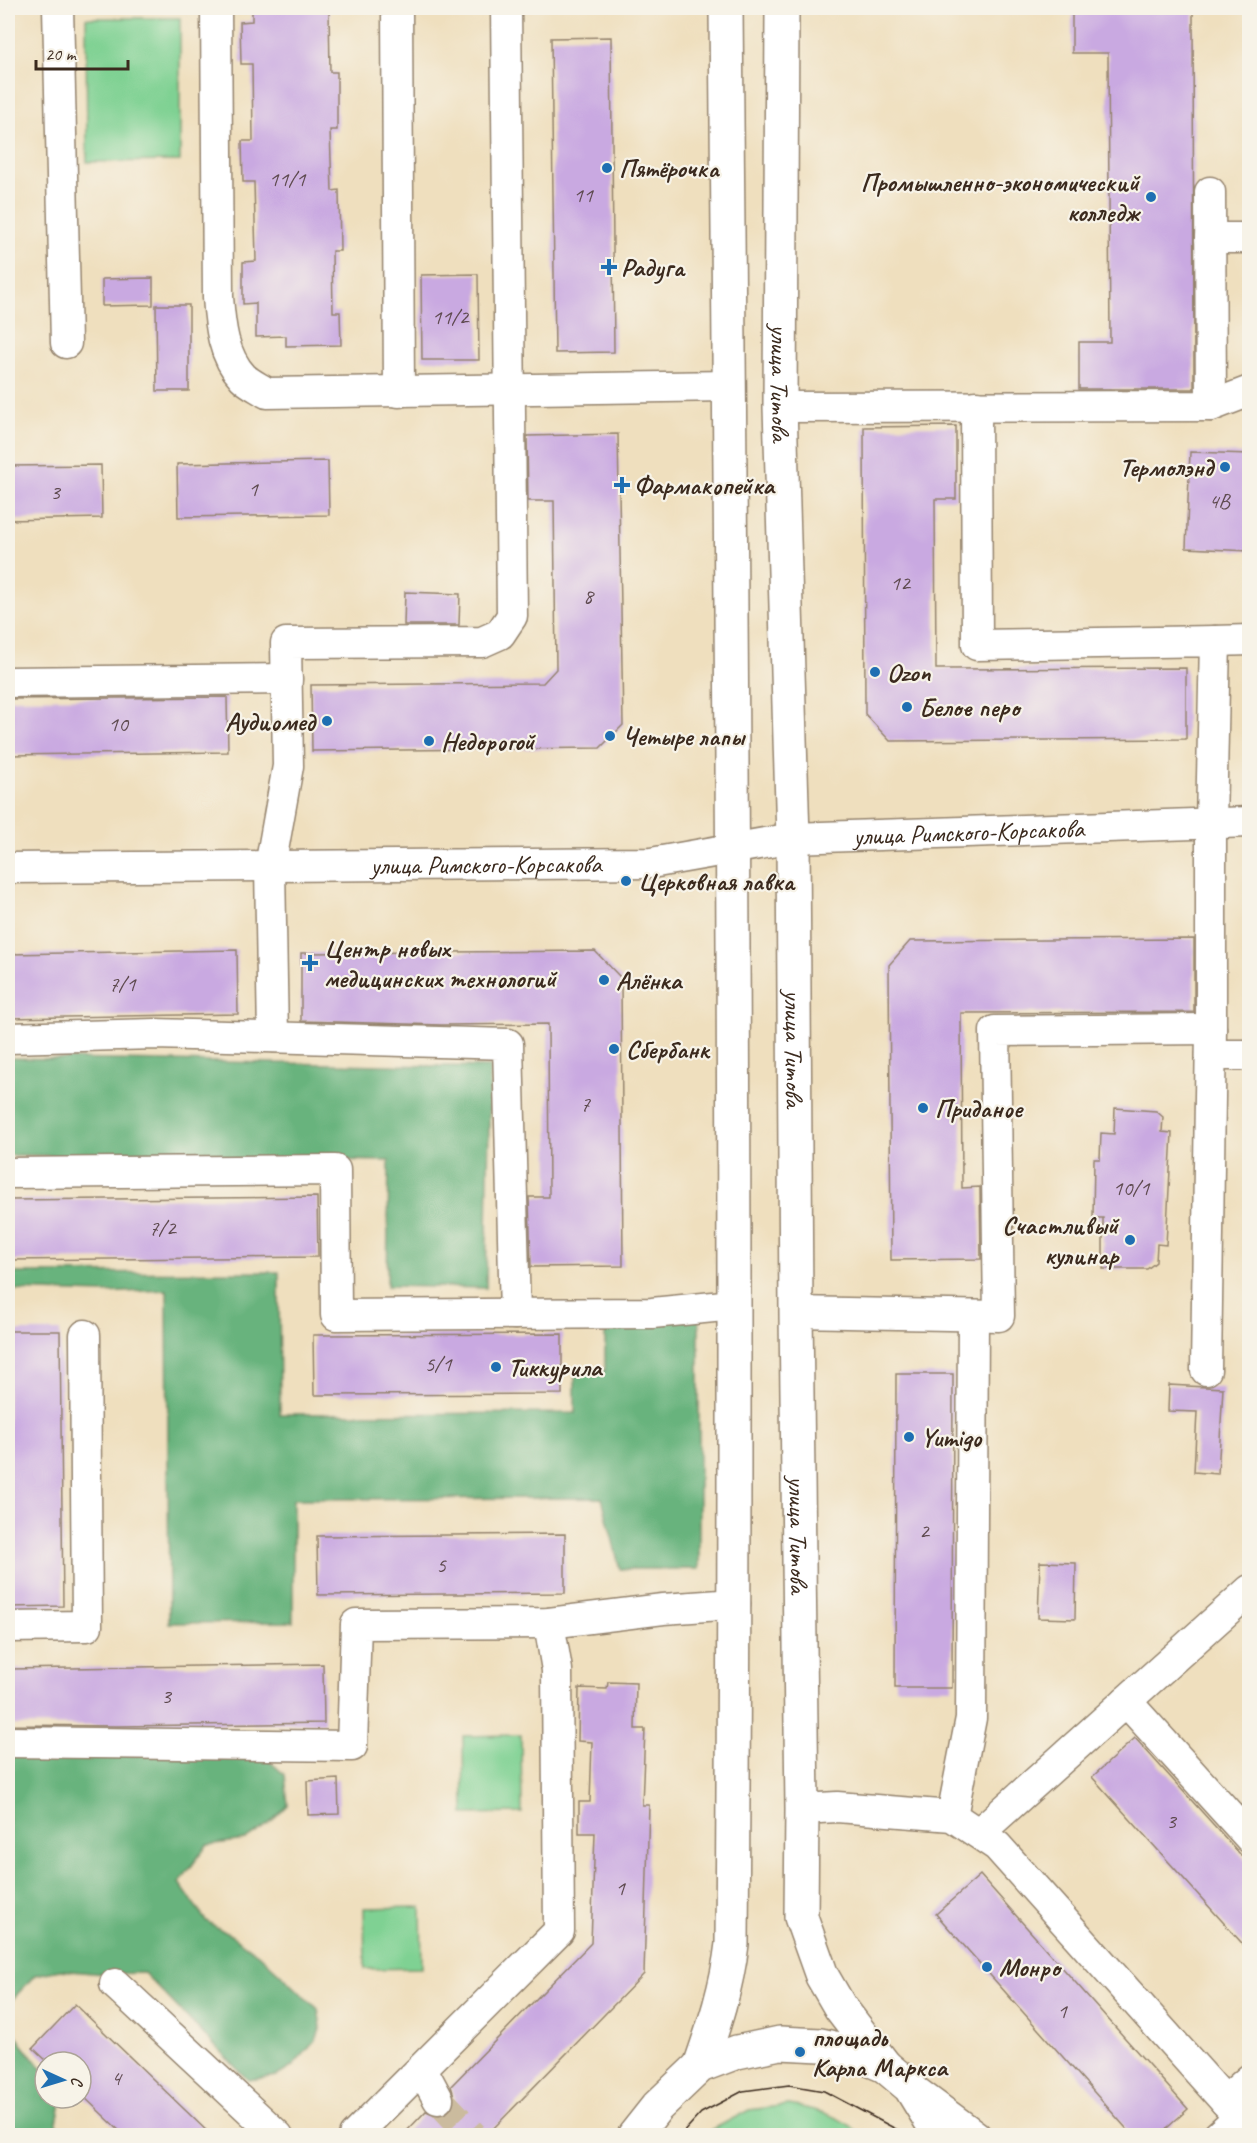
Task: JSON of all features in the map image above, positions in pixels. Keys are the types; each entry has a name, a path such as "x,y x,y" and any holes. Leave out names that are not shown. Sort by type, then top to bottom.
{"main road":[{"name":"улица Титова","path":"700,2066 718,2015 729,1972 732,1944 735,1604 733,848 726,8"},
{"name":"улица Титова","path":"782,8 780,407 793,838 802,1809 801,1917 822,1976 840,2007 885,2066"},
{"path":"634,2136 657,2107 700,2066 737,2052 780,2043 821,2045 852,2052 885,2066 910,2087 940,2136"}],"street":[{"path":"57,8 66,344"},
{"path":"216,8 218,297 221,328 229,357 244,378 267,393 729,386"},
{"path":"398,8 399,392"},
{"path":"273,1037 270,867 288,766 286,643 482,642 501,634 512,616 506,8"},
{"path":"1210,192 1211,406"},
{"path":"1210,238 1250,238"},
{"path":"780,407 1211,406 1250,391"},
{"path":"976,406 977,645 1250,640"},
{"path":"1206,1370 1215,640"},
{"path":"8,682 287,679"},
{"name":"улица Римского-Корсакова","path":"8,868 651,863 793,838 1250,822"},
{"path":"796,1312 999,1317 995,1030 1211,1042 1250,1055"},
{"path":"8,1038 155,1035 508,1044 515,1314"},
{"path":"8,1173 336,1170 336,1315 652,1313 734,1305"},
{"path":"951,1816 971,1718 973,1316"},
{"path":"8,1627 87,1626 85,1335"},
{"path":"979,1833 1250,1590"},
{"path":"8,1742 352,1746 356,1624 549,1623 663,1609 735,1604"},
{"path":"354,2136 559,1931 557,1670 549,1623"},
{"path":"1126,1701 1250,1838"},
{"path":"802,1809 837,1807 951,1816 997,1846 1233,2121 1250,2079"},
{"path":"115,1984 278,2136"},
{"path":"422,2069 438,2099"},
{"path":"910,2087 976,2136"}],"green space":[{"path":"86,18 180,18 180,161 87,162"},
{"path":"8,1058 490,1067 486,1288 387,1286 389,1161 8,1155"},
{"path":"279,1272 280,1414 575,1413 575,1372 605,1371 605,1319 699,1319 699,1569 620,1569 602,1498 293,1499 293,1622 169,1623 167,1290 103,1293 11,1290 11,1273"},
{"path":"521,1735 522,1813 464,1814 463,1736"},
{"path":"8,1752 267,1759 285,1775 288,1805 269,1824 245,1840 207,1845 179,1883 206,1921 262,1957 318,2009 321,2027 316,2040 292,2067 277,2076 248,2080 144,1973 103,1974 60,1970 35,1975 12,2000 8,2019"},
{"path":"421,1907 422,1968 365,1969 364,1908"},
{"path":"8,2022 33,2057 33,2110 60,2110 56,2127 47,2135 8,2135"},
{"path":"789,2105 828,2114 854,2128 861,2135 707,2135 713,2129 749,2110"}],"building":[{"path":"252,8 329,8 330,72 337,72 337,130 330,130 332,191 339,190 340,251 332,251 333,312 340,312 341,345 286,346 286,336 256,337 256,303 243,304 243,262 256,261 254,182 243,182 242,141 253,141 252,64 241,64 240,22 252,21"},
{"name":"Промышленно-экономический колледж","path":"1072,8 1193,8 1194,389 1079,389 1079,342 1110,342 1108,53 1072,53"},
{"path":"611,37 614,352 555,353 551,38"},
{"path":"478,274 479,360 422,360 421,275"},
{"path":"153,278 153,305 102,306 102,279"},
{"path":"156,305 189,305 189,391 157,391"},
{"path":"956,426 956,499 935,499 936,669 1186,668 1186,739 890,741 865,714 864,427"},
{"path":"618,434 623,725 600,748 312,751 311,685 543,683 556,669 554,501 528,501 527,436"},
{"path":"1190,452 1250,454 1250,551 1186,548"},
{"path":"328,461 329,515 178,517 177,464"},
{"path":"101,465 102,518 8,520 8,466"},
{"path":"405,592 460,594 459,625 404,625"},
{"path":"227,697 228,752 8,755 8,699"},
{"path":"1194,939 1194,1012 961,1013 962,1188 980,1187 981,1259 891,1260 889,965 910,941"},
{"path":"237,950 238,1014 8,1018 8,954"},
{"path":"595,951 621,978 623,1266 531,1267 529,1197 549,1197 548,1024 442,1025 301,1021 301,953"},
{"path":"1115,1108 1156,1111 1163,1117 1162,1132 1172,1133 1166,1245 1157,1244 1156,1262 1147,1269 1103,1269 1103,1218 1093,1218 1094,1159 1100,1159 1101,1133 1114,1134"},
{"path":"317,1197 318,1257 8,1260 8,1200"},
{"path":"8,1331 60,1331 63,1606 8,1607"},
{"path":"562,1334 562,1394 314,1395 313,1335"},
{"path":"896,1374 953,1374 952,1688 895,1688"},
{"path":"1169,1385 1223,1388 1218,1474 1194,1472 1197,1412 1168,1411"},
{"path":"565,1534 565,1593 318,1595 317,1536"},
{"path":"1040,1562 1076,1563 1075,1619 1038,1618"},
{"path":"323,1664 324,1723 10,1725 9,1669"},
{"path":"608,1682 636,1683 635,1729 645,1729 642,1805 649,1805 644,1974 486,2136 402,2136 426,2111 438,2116 452,2109 455,2099 451,2086 591,1943 595,1833 579,1833 579,1802 590,1802 592,1742 578,1741 579,1688 607,1689"},
{"path":"1135,1738 1250,1865 1250,1952 1092,1777"},
{"path":"338,1779 339,1814 308,1815 307,1781"},
{"path":"980,1875 1188,2109 1158,2136 1133,2136 936,1914"},
{"path":"75,2004 212,2136 125,2136 93,2105 93,2050 35,2050 33,2048"}],"tunnel":[{"path":"438,2099 473,2136"}],"tram line":[{"path":"680,2136 701,2113 743,2091 789,2085 824,2091 909,2136"}],"place":[{"name":"Пятёрочка","path":"607,168"},
{"name":"Промышленно-экономический колледж","path":"1151,197"},
{"name":"Радуга","path":"609,267"},
{"name":"Термолэнд","path":"1225,467"},
{"name":"Фармакопейка","path":"622,485"},
{"name":"Ozon","path":"875,672"},
{"name":"Белое перо","path":"907,707"},
{"name":"Аудиомед","path":"327,721"},
{"name":"Четыре лапы","path":"610,736"},
{"name":"Недорогой","path":"429,741"},
{"name":"Церковная лавка","path":"626,881"},
{"name":"Центр новых медицинских технологий","path":"310,963"},
{"name":"Алёнка","path":"604,980"},
{"name":"Сбербанк","path":"614,1049"},
{"name":"Приданое","path":"923,1108"},
{"name":"Счастливый кулинар","path":"1130,1240"},
{"name":"Тиккурила","path":"496,1367"},
{"name":"Yumigo","path":"909,1437"},
{"name":"Монро","path":"987,1967"},
{"name":"площадь Карла Маркса","path":"800,2052"}]}
